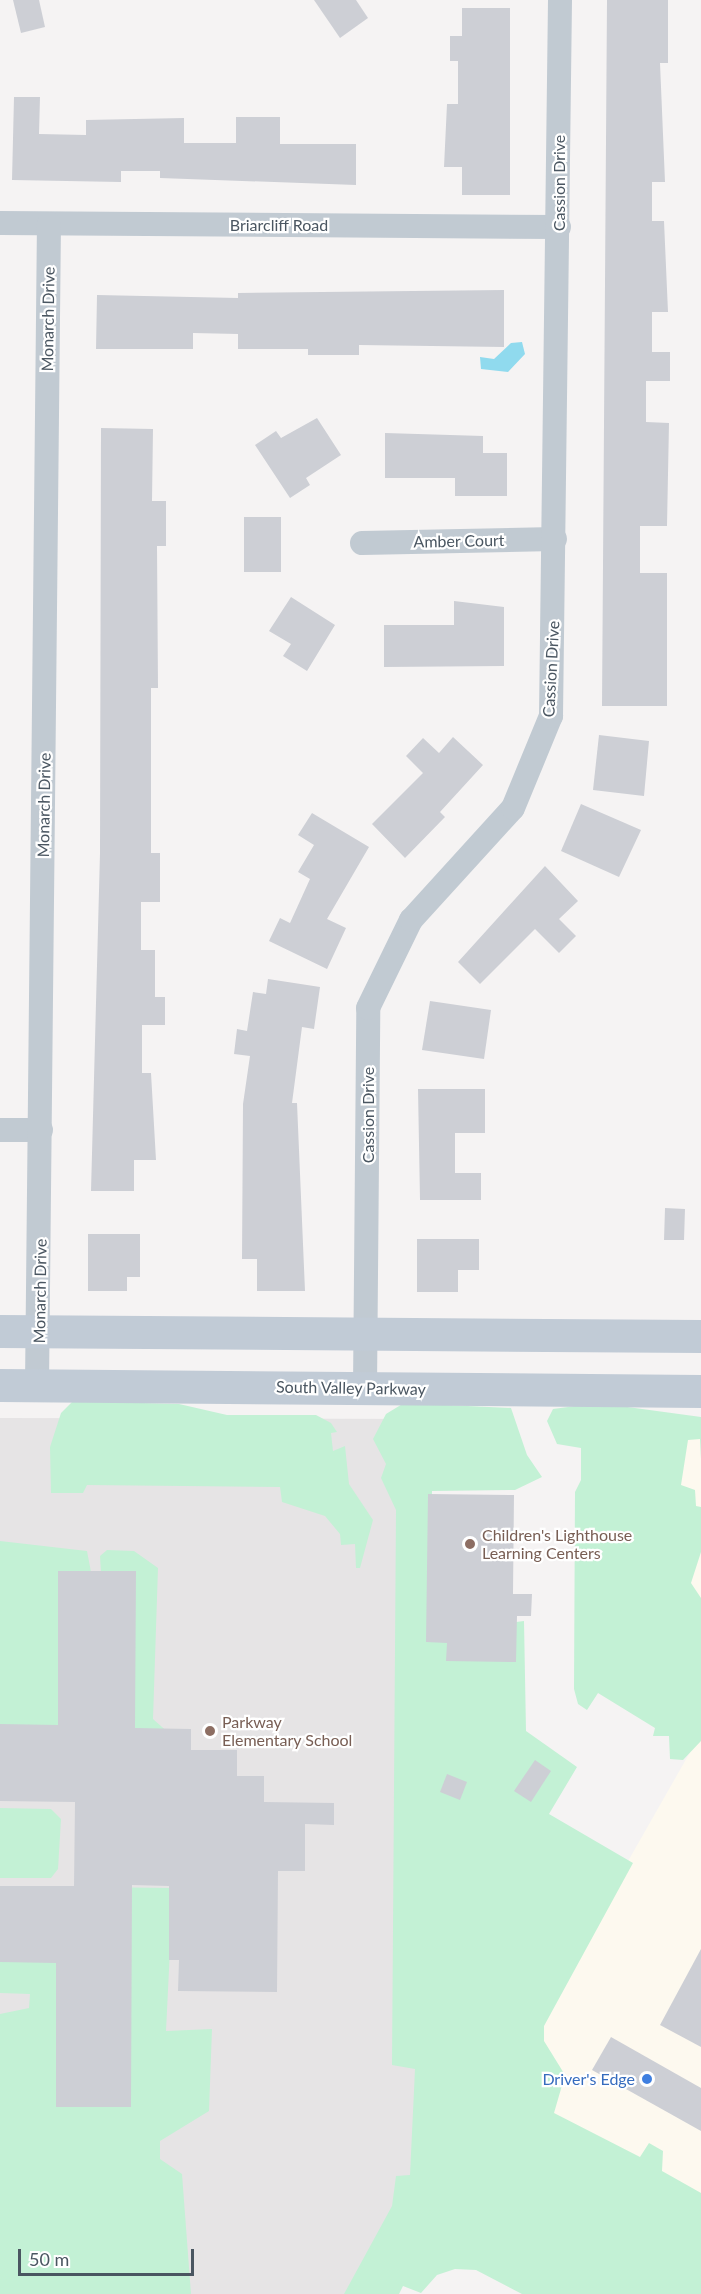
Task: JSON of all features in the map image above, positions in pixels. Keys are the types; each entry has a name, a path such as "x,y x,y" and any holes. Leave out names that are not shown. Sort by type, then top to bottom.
{"main road":[{"path":"0,1331 701,1336"},
{"name":"South Valley Parkway","path":"0,1385 701,1391"}],"street":[{"name":"Cassion Drive","path":"365,1388 368,1334 368,1008 411,920 513,808 543,742 551,716 561,0"},
{"name":"Briarcliff Road","path":"0,223 559,227"},
{"name":"Monarch Drive","path":"37,1386 41,1332 49,224"},
{"name":"Amber Court","path":"362,543 555,539"},
{"path":"0,1130 41,1130"}],"shaded area":[{"name":"Parkway Elementary School","path":"0,1418 422,1419 479,2074 359,2294 0,2294"},
{"path":"683,1430 701,1430 701,1624 673,1586"},
{"path":"701,1733 701,2197 500,2086"}],"green space":[{"path":"73,1401 179,1404 227,1415 316,1415 331,1423 337,1432 331,1433 333,1451 345,1446 349,1484 373,1520 360,1568 356,1568 355,1544 341,1545 340,1534 325,1516 282,1502 280,1487 87,1485 83,1493 51,1493 50,1447 61,1413"},
{"path":"404,1403 511,1408 527,1455 542,1477 515,1490 432,1491 429,1633 524,1621 526,1731 577,1767 549,1814 633,1863 544,2026 544,2041 565,2075 554,2113 640,2157 649,2143 663,2151 662,2171 701,2193 701,2294 522,2294 476,2270 455,2269 437,2275 421,2293 403,2286 399,2294 344,2294 392,2206 396,2176 410,2175 415,2069 392,2065 396,1510 381,1478 386,1464 373,1439 386,1414"},
{"path":"598,1403 701,1417 701,1459 700,1439 688,1440 681,1485 695,1490 696,1506 701,1507 701,1552 691,1583 701,1598 701,1741 683,1760 670,1759 669,1736 653,1736 655,1728 598,1693 587,1710 578,1704 574,1689 575,1492 581,1480 581,1448 557,1444 547,1421 553,1409"},
{"path":"0,1541 87,1551 91,1572 101,1573 100,1556 107,1550 134,1551 158,1568 153,1719 171,1735 0,1727"},
{"path":"0,1808 51,1809 61,1819 58,1869 51,1878 0,1878"},
{"path":"0,1886 173,1888 166,2031 212,2029 209,2111 160,2141 160,2159 182,2174 191,2294 0,2294 0,2014 29,2008 30,1994 0,1993"}],"water":[{"path":"522,342 525,354 508,372 481,369 480,357 494,359 511,343"}],"building":[{"path":"13,0 39,0 45,27 21,33"},
{"path":"314,0 356,0 368,18 340,38"},
{"path":"607,0 668,0 668,63 660,63 665,182 652,182 652,221 664,221 668,312 652,312 652,352 670,352 670,381 646,381 646,422 669,423 667,526 640,526 640,573 667,573 667,706 602,706"},
{"path":"462,8 510,8 510,195 462,195 462,167 444,167 447,104 458,104 458,61 450,61 450,36 462,36"},
{"path":"14,97 40,97 39,134 86,135 86,120 184,118 184,143 236,143 236,117 280,117 280,144 356,144 356,185 160,178 160,171 121,171 121,182 12,180"},
{"path":"504,290 504,347 359,345 359,355 308,355 308,349 238,349 238,334 193,333 193,349 96,349 97,295 238,298 238,293"},
{"path":"317,418 341,455 306,478 310,485 290,498 255,445 276,431 281,438"},
{"path":"101,428 153,429 152,501 166,501 166,546 157,546 158,688 151,688 151,853 160,853 160,902 141,902 141,950 155,950 155,997 165,997 165,1025 142,1025 142,1073 151,1073 156,1160 134,1160 134,1191 91,1191 100,853"},
{"path":"385,433 483,436 483,453 507,453 507,496 455,496 455,478 385,478"},
{"path":"244,517 281,517 281,572 244,572"},
{"path":"291,597 335,625 307,671 283,656 291,644 269,631"},
{"path":"454,601 504,607 504,666 384,667 384,625 454,625"},
{"path":"599,735 649,741 644,796 593,790"},
{"path":"453,737 483,765 440,812 445,817 405,858 372,824 423,773 406,756 423,738 439,753"},
{"path":"581,804 641,830 619,877 561,851"},
{"path":"312,813 369,847 327,919 346,928 327,969 269,941 280,918 290,923 310,879 298,872 314,845 298,835"},
{"path":"545,866 578,901 559,919 576,936 559,953 535,929 480,984 458,962"},
{"path":"268,979 320,987 314,1029 302,1027 292,1103 297,1103 305,1291 257,1291 257,1259 242,1259 243,1104 250,1056 234,1054 237,1029 247,1031 253,992 266,994"},
{"path":"430,1001 491,1010 484,1059 422,1050"},
{"path":"418,1089 485,1089 485,1133 455,1133 455,1173 481,1173 481,1200 420,1200"},
{"path":"665,1208 685,1209 684,1240 664,1240"},
{"path":"88,1234 140,1234 140,1277 127,1277 127,1291 88,1291"},
{"path":"417,1239 479,1239 479,1270 458,1270 458,1292 417,1292"},
{"name":"Children's Lighthouse Learning Centers","path":"428,1494 514,1495 513,1594 532,1594 531,1616 517,1616 516,1662 446,1661 447,1643 426,1642"},
{"path":"58,1571 136,1571 135,1728 191,1729 191,1750 237,1750 237,1776 264,1776 264,1802 334,1803 334,1825 305,1824 305,1871 278,1871 277,1992 178,1991 179,1960 169,1960 169,1886 132,1885 131,2107 56,2107 56,1963 0,1962 0,1886 74,1886 75,1802 0,1801 0,1724 58,1725"},
{"path":"535,1760 551,1771 531,1802 514,1791"},
{"path":"447,1774 467,1782 460,1800 440,1792"},
{"path":"701,1949 701,2047 660,2025"},
{"name":"Driver's Edge","path":"611,2037 701,2088 701,2131 592,2070"}],"place":[{"name":"Children's Lighthouse Learning Centers","path":"470,1544"},
{"name":"Parkway Elementary School","path":"210,1731"},
{"name":"Driver's Edge","path":"647,2079"}]}
